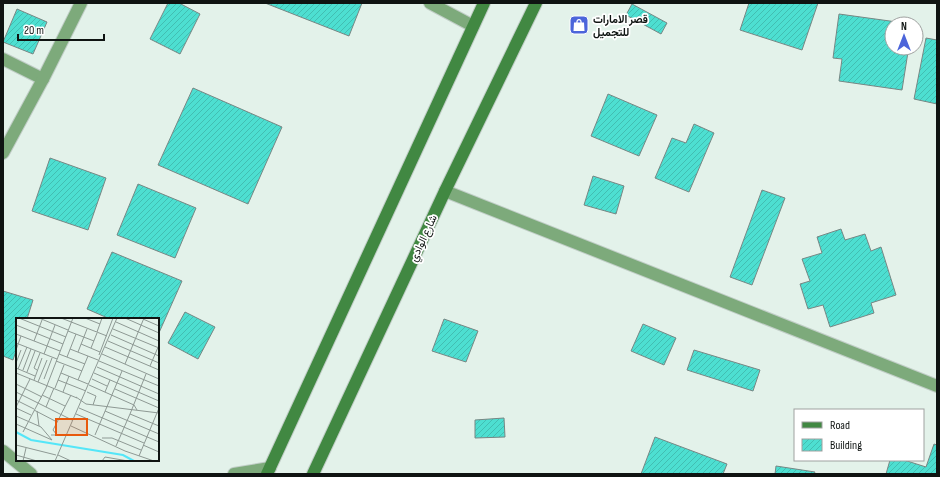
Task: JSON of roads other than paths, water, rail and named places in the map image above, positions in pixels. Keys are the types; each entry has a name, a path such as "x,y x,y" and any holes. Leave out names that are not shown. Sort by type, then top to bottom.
{"main road":[{"path":"268,471 484,3"},
{"name":"شارع الوادي","path":"313,474 445,191 536,3"}],"street":[{"path":"3,153 43,79 81,3"},
{"path":"430,3 473,26"},
{"path":"3,59 43,79"},
{"path":"445,191 937,386"},
{"path":"3,452 31,474"},
{"path":"234,474 268,471"}],"place":[{"name":"قصر الامارات للتجميل","path":"579,25"}]}
